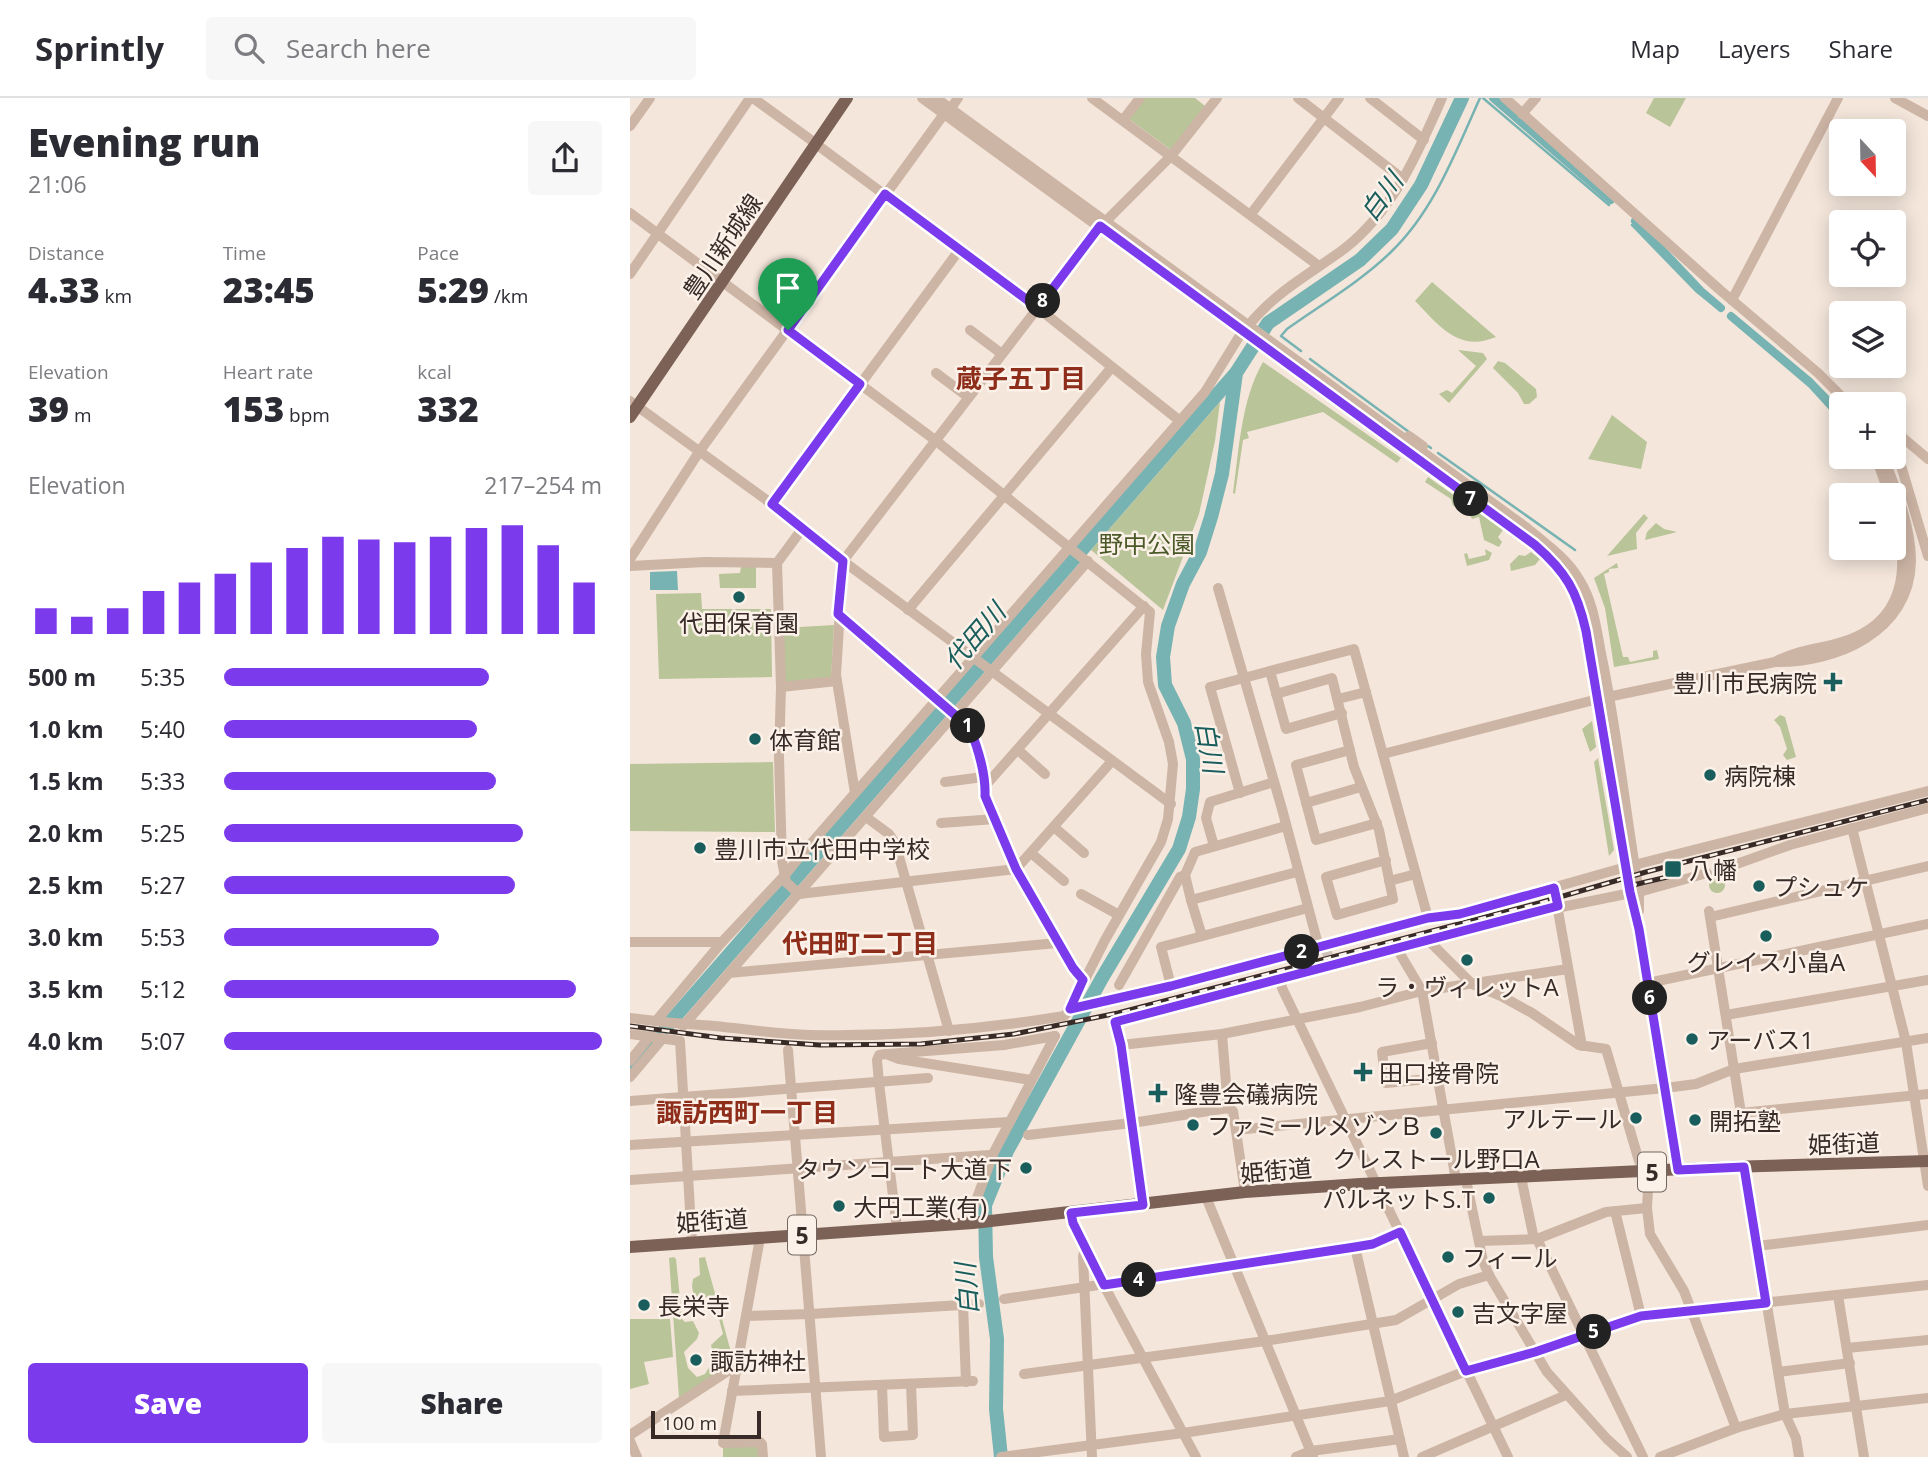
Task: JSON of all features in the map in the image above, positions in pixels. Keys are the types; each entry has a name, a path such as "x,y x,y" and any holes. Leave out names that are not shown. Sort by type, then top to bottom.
{"main road":[{"name":"豊川新城線","path":"813,142 839,98"},
{"name":"豊川新城線","path":"632,406 813,142 847,98"},
{"name":"姫街道","path":"630,1247 971,1223 1245,1192 1521,1177 1926,1161"}],"street":[{"path":"630,126 650,98"},
{"path":"630,274 751,98 960,249 1180,421"},
{"path":"922,98 947,111 1248,330 1555,562 1578,600 1586,631 1635,892 1678,1170"},
{"path":"936,98 947,111"},
{"path":"630,559 699,452 885,194 958,98"},
{"path":"1092,98 1319,266"},
{"path":"1123,121 1140,98"},
{"path":"855,793 837,681 838,614 843,561 1102,224 1171,156 1214,102 1201,98"},
{"path":"1298,98 1403,179"},
{"path":"1251,214 1339,98"},
{"path":"1370,98 1424,140"},
{"path":"669,1023 722,942 785,879 855,793 1205,392 1264,306 1281,291 1345,248 1387,205 1424,140 1442,98"},
{"path":"1505,98 1837,392"},
{"path":"1522,114 1536,98"},
{"path":"1732,300 1839,98"},
{"path":"1895,98 1928,116"},
{"path":"630,213 935,440 1144,606 1151,616 1146,654 1148,682 1171,750 1173,775 1171,804 1161,842 1083,980 1072,1009 1064,1016 949,1031 808,1035 630,1018"},
{"path":"772,504 960,249"},
{"path":"970,330 1002,354"},
{"path":"1266,344 1346,397 1527,528 1567,563 1581,581 1589,600 1609,697 1630,866"},
{"path":"908,610 1112,366"},
{"path":"936,373 968,397"},
{"path":"1346,397 1379,414 1423,446"},
{"path":"632,406 772,504 908,610 1171,804"},
{"path":"1906,440 1928,459"},
{"path":"1383,754 1598,699 1774,662 1811,658 1856,645 1883,627 1908,586 1910,550 1887,469"},
{"path":"1902,469 1928,556"},
{"path":"798,892 785,879 782,861 777,563 802,529"},
{"path":"669,1023 729,973 1086,560"},
{"path":"1774,662 1787,655 1852,639 1874,626 1896,596 1903,572 1903,560"},
{"path":"630,566 705,562 777,563"},
{"path":"1218,588 1319,948"},
{"path":"945,782 984,781 1018,750 1050,715 1144,606"},
{"path":"838,614 970,728 978,750 985,796 1016,869 1073,968 1083,980"},
{"path":"1240,793 1210,687 1354,649 1428,918"},
{"path":"1270,671 1286,729 1342,713"},
{"path":"1276,694 1332,678 1361,787 1377,822 1386,860 1389,881 1394,900 1336,915 1326,877 1386,860"},
{"path":"781,687 837,681"},
{"path":"1338,699 1366,692"},
{"path":"1018,750 1045,774"},
{"path":"1350,750 1296,765 1316,840 1377,822"},
{"path":"798,892 1016,869 1112,761"},
{"path":"1214,846 1206,818 1210,802 1274,782"},
{"path":"1306,803 1361,787"},
{"path":"1072,1009 1171,986 1428,918 1460,914 1630,866 1928,791"},
{"path":"1143,1205 1121,1045 1115,1022 1558,906 1635,892 1712,872 1790,845 1928,808"},
{"path":"866,817 890,834 895,843 949,1031"},
{"path":"941,823 995,819"},
{"path":"1202,936 1185,875 1195,852 1286,826"},
{"path":"1054,827 1084,853"},
{"path":"1785,828 1790,845"},
{"path":"1852,828 1906,1042 1928,1186"},
{"path":"1031,853 1064,881"},
{"path":"1928,866 1709,914 1741,1113 1928,1094"},
{"path":"1191,900 1297,872"},
{"path":"1389,881 1416,874"},
{"path":"1119,985 1180,877 1185,875"},
{"path":"1554,888 1582,1046"},
{"path":"1081,894 1119,915"},
{"path":"1171,986 1161,947 1307,908"},
{"path":"1648,983 1928,924"},
{"path":"1427,939 1472,984 1532,1013 1582,1046 1606,1049 1639,1161"},
{"path":"630,942 722,942"},
{"path":"729,973 1058,943"},
{"path":"1396,947 1422,991 1461,1180 1489,1275 1547,1372 1607,1439 1627,1457"},
{"path":"1121,1045 1222,1034 1422,991 1568,969"},
{"path":"1281,978 1282,988 1508,1457"},
{"path":"1726,1015 1928,980"},
{"path":"630,1034 680,1041 692,1243"},
{"path":"1222,1034 1228,1108"},
{"path":"897,1228 879,1083 879,1055 1004,1045 1055,1036 984,1175 971,1223"},
{"path":"630,1060 657,1037"},
{"path":"630,1077 657,1037"},
{"path":"1236,1130 1696,1084 1734,1069 1928,1038"},
{"path":"1432,1043 1382,1052 1386,1083 1439,1079"},
{"path":"788,1050 821,1457"},
{"path":"886,1054 899,1059 1031,1080"},
{"path":"630,1101 928,1078"},
{"path":"1028,1135 1228,1108 1233,1111 1245,1192"},
{"path":"630,1145 1009,1122"},
{"path":"630,1181 989,1155"},
{"path":"1744,1167 1785,1413 1796,1438 1799,1457"},
{"path":"1649,1172 1647,1208 1650,1234 1684,1291 1736,1428"},
{"path":"1521,1177 1535,1239 1643,1457"},
{"path":"1206,1197 1312,1454"},
{"path":"1479,1241 1535,1239 1606,1212 1647,1208"},
{"path":"1615,1211 1641,1316"},
{"path":"1071,1213 1086,1250 1196,1457"},
{"path":"1757,1246 1928,1225"},
{"path":"1004,1299 1373,1244 1400,1232"},
{"path":"760,1238 723,1443 760,1442 762,1457"},
{"path":"1355,1247 1404,1457"},
{"path":"1086,1250 1083,1256 1092,1457"},
{"path":"1024,1374 1396,1320 1459,1284 1489,1275"},
{"path":"1005,1456 1183,1433 1296,1413 1390,1401 1466,1371 1535,1352 1641,1316 1928,1285"},
{"path":"1839,1295 1864,1457"},
{"path":"746,1316 979,1304"},
{"path":"732,1391 969,1382 963,1305"},
{"path":"1847,1348 1928,1340"},
{"path":"1778,1372 1850,1363"},
{"path":"636,1457 630,1438 737,1366"},
{"path":"882,1386 884,1437 913,1435 911,1384"},
{"path":"1422,1457 1566,1395"},
{"path":"1660,1457 1736,1428 1785,1413 1928,1398"},
{"path":"1296,1457 1399,1439"}],"green space":[{"path":"1145,98 1195,98 1205,106 1171,150 1129,119"},
{"path":"1654,98 1686,98 1670,127 1646,113"},
{"path":"1432,282 1496,337 1471,342 1450,334 1441,327 1415,301"},
{"path":"1458,350 1483,353 1487,359 1449,403 1439,394 1447,390 1452,393 1476,366"},
{"path":"1498,361 1505,363 1536,389 1537,397 1529,404 1524,404 1518,393 1493,368"},
{"path":"1263,362 1401,458 1397,463 1323,412 1247,432 1249,438 1243,440 1235,494 1233,493 1245,409"},
{"name":"野中公園","path":"1220,402 1215,441 1199,514 1163,610 1091,550"},
{"path":"1612,415 1647,442 1641,469 1588,459"},
{"path":"1428,477 1503,530 1498,537 1502,542 1499,547 1484,540 1479,517 1472,519 1466,508 1453,506 1451,499 1425,482"},
{"path":"1644,514 1648,518 1636,533 1637,549 1607,556"},
{"path":"1656,523 1664,529 1677,532 1645,540 1647,532"},
{"path":"1485,549 1492,553 1489,560 1467,566 1464,554 1467,553 1469,559 1486,555"},
{"path":"1531,552 1540,559 1535,565 1511,571 1510,564 1519,555 1525,556"},
{"path":"1617,563 1618,568 1609,569 1609,572 1604,574 1623,657 1628,657 1630,662 1653,657 1653,651 1657,650 1659,659 1614,667 1605,608 1594,578"},
{"path":"741,567 756,567 756,588 720,588 719,574 740,573"},
{"path":"701,593 702,609 771,609 772,677 659,679 656,594"},
{"path":"834,625 831,678 786,683 783,680 783,628"},
{"path":"1780,715 1785,717 1796,757 1787,760 1783,755 1787,749 1780,727 1774,720"},
{"path":"1592,721 1596,747 1590,752 1582,729"},
{"path":"1598,758 1614,850 1609,856 1594,762"},
{"path":"773,762 775,832 630,831 630,764"},
{"path":"1717,877 1725,885 1717,893 1709,885"},
{"path":"674,1257 682,1319 685,1322 693,1321 699,1333 697,1339 684,1352 688,1368 697,1377 705,1374 714,1360 711,1345 723,1334 714,1300 711,1297 694,1298 693,1279 700,1275 699,1258 705,1257 734,1363 679,1398 669,1258"},
{"path":"630,1319 670,1319 673,1357 644,1362 649,1384 630,1389"},
{"path":"757,1444 760,1457 723,1457 723,1446"}],"water":[{"path":"677,571 678,590 650,590 650,572"}],"waterway":[{"name":"白川","path":"1001,1457 996,1409 997,1339 986,1257 985,1205 1007,1151 1102,978 1179,849 1189,817 1193,759 1184,723 1165,685 1163,657 1168,626 1183,584 1200,552 1211,517 1222,474 1236,373 1268,323 1360,260 1392,229 1421,185 1462,98"},
{"path":"1301,351 1281,336 1287,329 1367,273 1406,236 1443,180 1480,98"},
{"path":"1483,98 1609,205"},
{"path":"1493,98 1611,200"},
{"path":"1635,221 1701,291 1721,308"},
{"path":"1632,225 1696,291 1720,310"},
{"path":"1731,316 1809,381 1829,402"},
{"path":"1729,318 1809,386 1829,408"},
{"path":"1310,359 1409,432"},
{"name":"代田川","path":"666,1027 1235,374"},
{"path":"1438,453 1575,550"},
{"name":"代田川","path":"630,1068 659,1035"}],"tunnel":[{"path":"1325,946 1331,965"}],"railway":[{"path":"630,1026 721,1038 820,1045 921,1044 1014,1034 1118,1013 1928,800"},
{"path":"1629,886 1680,874"}],"place":[{"name":"代田保育園","path":"739,597"},
{"name":"豊川市民病院","path":"1833,682"},
{"name":"体育館","path":"755,739"},
{"name":"病院棟","path":"1710,775"},
{"name":"豊川市立代田中学校","path":"700,848"},
{"name":"八幡","path":"1673,869"},
{"name":"プシュケ","path":"1759,886"},
{"name":"グレイス小畠A","path":"1766,936"},
{"name":"ラ・ヴィレットA","path":"1467,960"},
{"name":"アーバス1","path":"1692,1039"},
{"name":"田口接骨院","path":"1363,1072"},
{"name":"隆豊会礒病院","path":"1158,1093"},
{"name":"アルテール","path":"1636,1118"},
{"name":"開拓塾","path":"1695,1120"},
{"name":"ファミールメゾンＢ","path":"1193,1125"},
{"name":"クレストール野口A","path":"1436,1133"},
{"name":"タウンコート大道下","path":"1026,1168"},
{"name":"パルネットS.T","path":"1489,1198"},
{"name":"大円工業(有)","path":"839,1206"},
{"name":"フィール","path":"1448,1257"},
{"name":"長栄寺","path":"644,1305"},
{"name":"吉文字屋","path":"1458,1312"},
{"name":"諏訪神社","path":"696,1360"}],"district":[{"name":"蔵子五丁目","path":"1021,378"},
{"name":"代田町二丁目","path":"860,943"},
{"name":"諏訪西町一丁目","path":"747,1112"}],"route":[{"path":"885,194 1038,308 1100,226 1555,562 1578,600 1586,631 1630,892 1639,929 1678,1170 1744,1167 1766,1303 1641,1316 1535,1352 1466,1371 1400,1232 1373,1244 1104,1285 1073,1223 1071,1213 1143,1205 1121,1045 1115,1022 1558,906 1554,888 1460,914 1428,918 1171,986 1070,1009 1083,980 1073,968 1016,869 985,796 978,750 970,728 838,614 843,561 772,504 860,384 788,330 885,194"}]}
